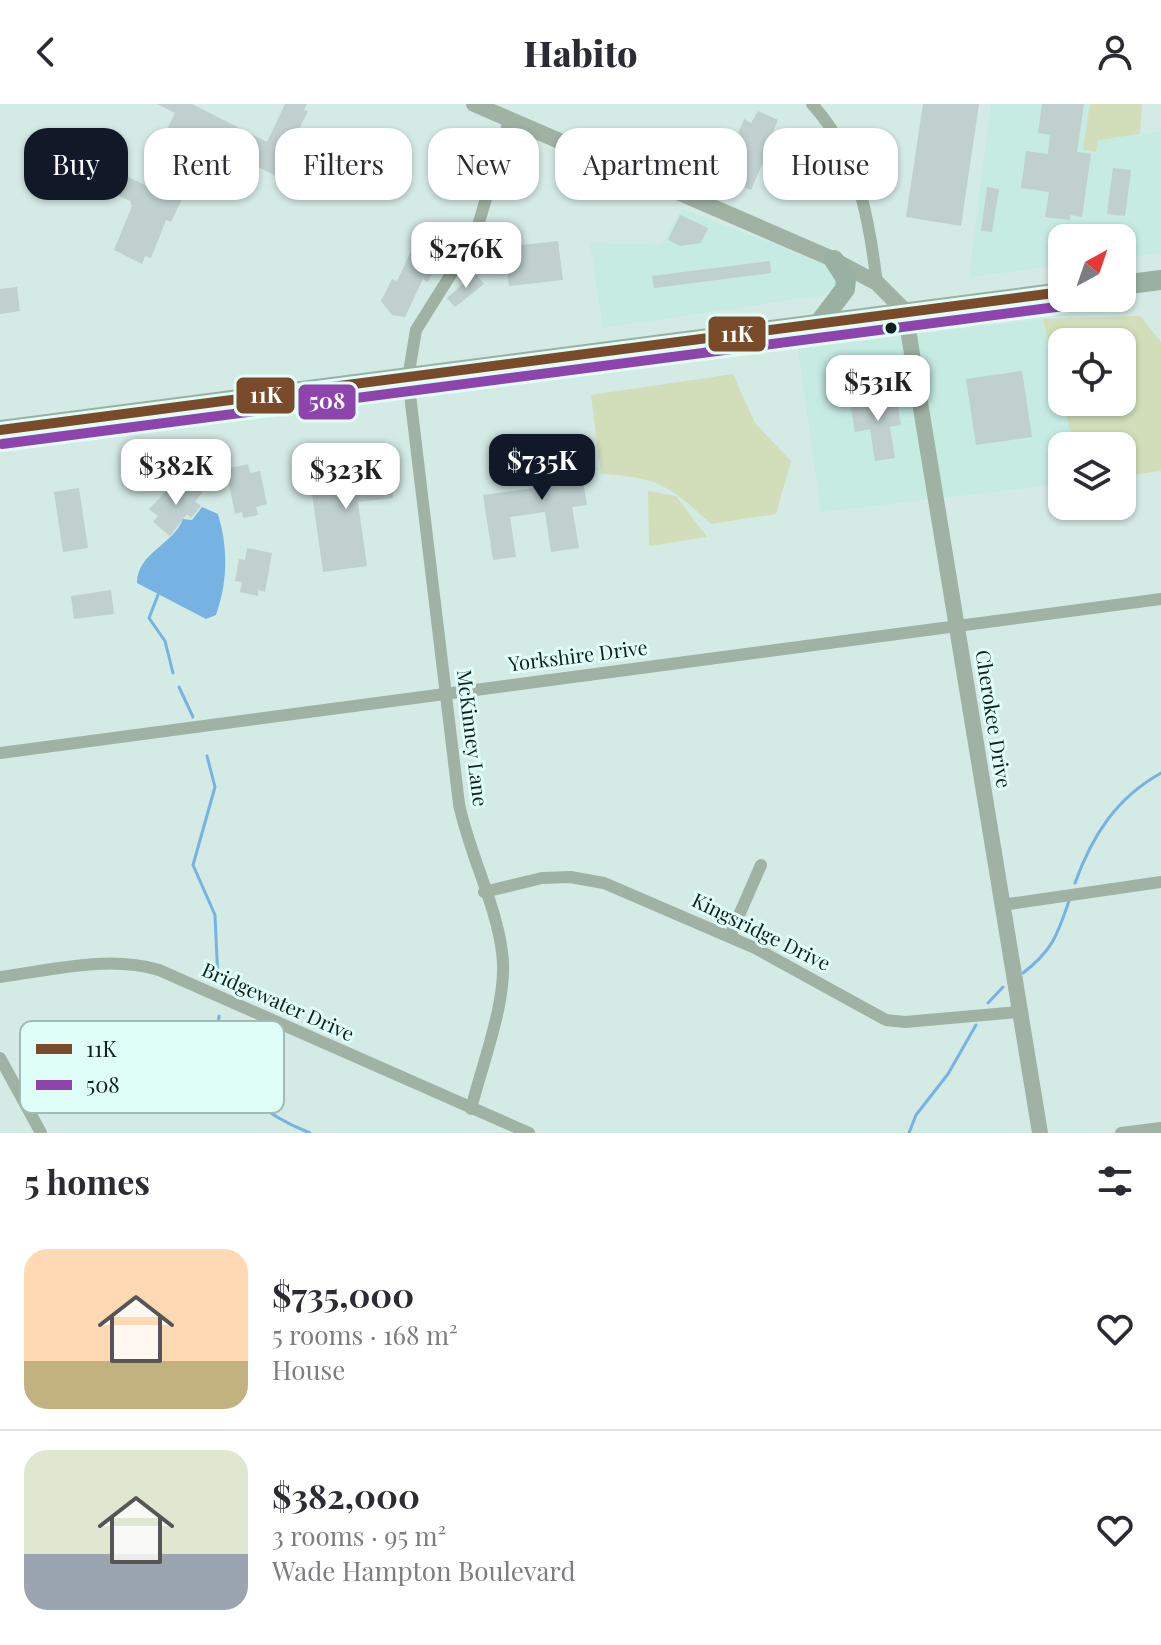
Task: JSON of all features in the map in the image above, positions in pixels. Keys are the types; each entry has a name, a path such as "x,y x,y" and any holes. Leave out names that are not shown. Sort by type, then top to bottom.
{"main road":[{"path":"820,322 845,289 846,279 834,260"},
{"path":"1136,283 1161,280"},
{"path":"0,430 408,371 1048,294"}],"street":[{"path":"474,104 834,260 877,283 905,311"},
{"path":"812,104 832,129 854,167 868,215 877,283"},
{"path":"408,371 416,330 475,236 509,120"},
{"name":"Cherokee Drive","path":"905,311 1040,1133"},
{"name":"McKinney Lane","path":"408,371 459,804 500,940 503,972 471,1109"},
{"name":"Yorkshire Drive","path":"0,753 1161,599"},
{"path":"730,936 761,865"},
{"name":"Kingsridge Drive","path":"484,892 542,878 587,878 629,892 730,936 815,978 886,1020 905,1022 1019,1012"},
{"path":"1002,905 1161,882"},
{"name":"Bridgewater Drive","path":"0,977 101,964 147,966 272,1021"},
{"name":"Bridgewater Drive","path":"284,1026 529,1133"},
{"path":"0,1058 20,1095"},
{"path":"30,1113 41,1133"},
{"path":"1121,1133 1161,1128"}],"shaded area":[{"path":"991,104 1090,104 1084,149 1096,152 1098,140 1161,131 1161,253 1136,256 1136,224 1048,224 1048,267 969,277"},
{"path":"1090,104 1142,104 1140,134 1098,140 1096,152 1083,150"},
{"path":"682,209 862,278 823,295 603,328 590,243 662,245"},
{"path":"1140,316 1161,342 1161,471 1136,474 1136,432 1070,432 1066,416 1136,416 1136,328 1048,328 1048,340 1043,319"},
{"path":"1043,319 1048,339 1048,416 1067,416 1071,432 1048,432 1048,486 821,512 798,349"},
{"path":"733,374 755,423 791,461 776,514 711,524 684,500 662,486 637,478 601,474 591,395"},
{"path":"648,491 676,496 707,537 649,546"}],"water":[{"path":"202,507 218,514 225,551 225,577 220,602 216,615 206,619 137,583 149,556 172,536 183,519 192,520"}],"building":[{"path":"157,104 192,104 239,128 170,128 175,113"},
{"path":"285,104 307,104 304,110 308,111 300,128 275,128 275,176 259,168 259,138 267,142"},
{"path":"923,104 979,104 961,226 906,217"},
{"path":"1042,104 1084,104 1077,152 1091,154 1082,217 1070,215 1070,220 1045,217 1049,192 1021,188 1026,151 1048,154 1050,135 1038,133"},
{"path":"758,111 778,120 775,128 763,128 763,163 751,190 747,188 747,128 740,128 744,119 751,123"},
{"path":"1113,168 1131,170 1125,216 1107,214"},
{"path":"128,177 144,185 144,200 182,200 171,222 166,220 151,258 145,256 142,264 114,250 132,206 128,200"},
{"path":"987,187 999,189 992,232 981,231"},
{"path":"680,215 708,228 701,243 680,246 668,240"},
{"path":"558,241 563,280 509,286 504,247"},
{"path":"414,245 440,258 428,282 423,279 405,317 392,315 381,301 392,279 397,281"},
{"path":"770,261 771,273 654,288 652,276"},
{"path":"475,273 484,284 455,307 447,298"},
{"path":"17,287 20,311 0,314 0,289"},
{"path":"1022,371 1032,437 976,445 966,379"},
{"path":"896,395 901,425 890,427 895,458 875,461 870,429 855,432 850,402"},
{"path":"586,446 589,468 581,469 587,505 572,507 579,548 551,552 545,512 510,517 516,557 493,560 483,495 541,487 536,452"},
{"path":"388,462 393,498 358,502 367,566 323,572 309,472"},
{"path":"248,464 250,473 260,471 267,504 256,507 258,515 243,518 242,512 235,514 226,469"},
{"path":"189,481 203,492 195,501 201,506 191,518 187,514 170,536 153,522 158,516 149,509 173,484 182,491"},
{"path":"79,488 88,548 63,552 54,492"},
{"path":"247,548 272,553 265,592 258,590 258,596 240,592 242,582 235,581 239,559 245,560"},
{"path":"111,590 114,614 74,619 71,596"}],"waterway":[{"path":"158,595 149,618 165,641 173,673"},
{"path":"179,687 193,717"},
{"path":"207,756 215,787 193,865 215,915 218,981"},
{"path":"1075,883 1089,850 1118,806 1161,773"},
{"path":"1023,973 1053,941 1069,901"},
{"path":"988,1003 1003,987"},
{"path":"219,1016 219,1021"},
{"path":"909,1133 916,1115 948,1074 976,1025"},
{"path":"270,1113 310,1133"}],"transit line":[{"name":"11K","path":"0,430 1048,294"},
{"name":"508","path":"2,444 1048,308"}]}
